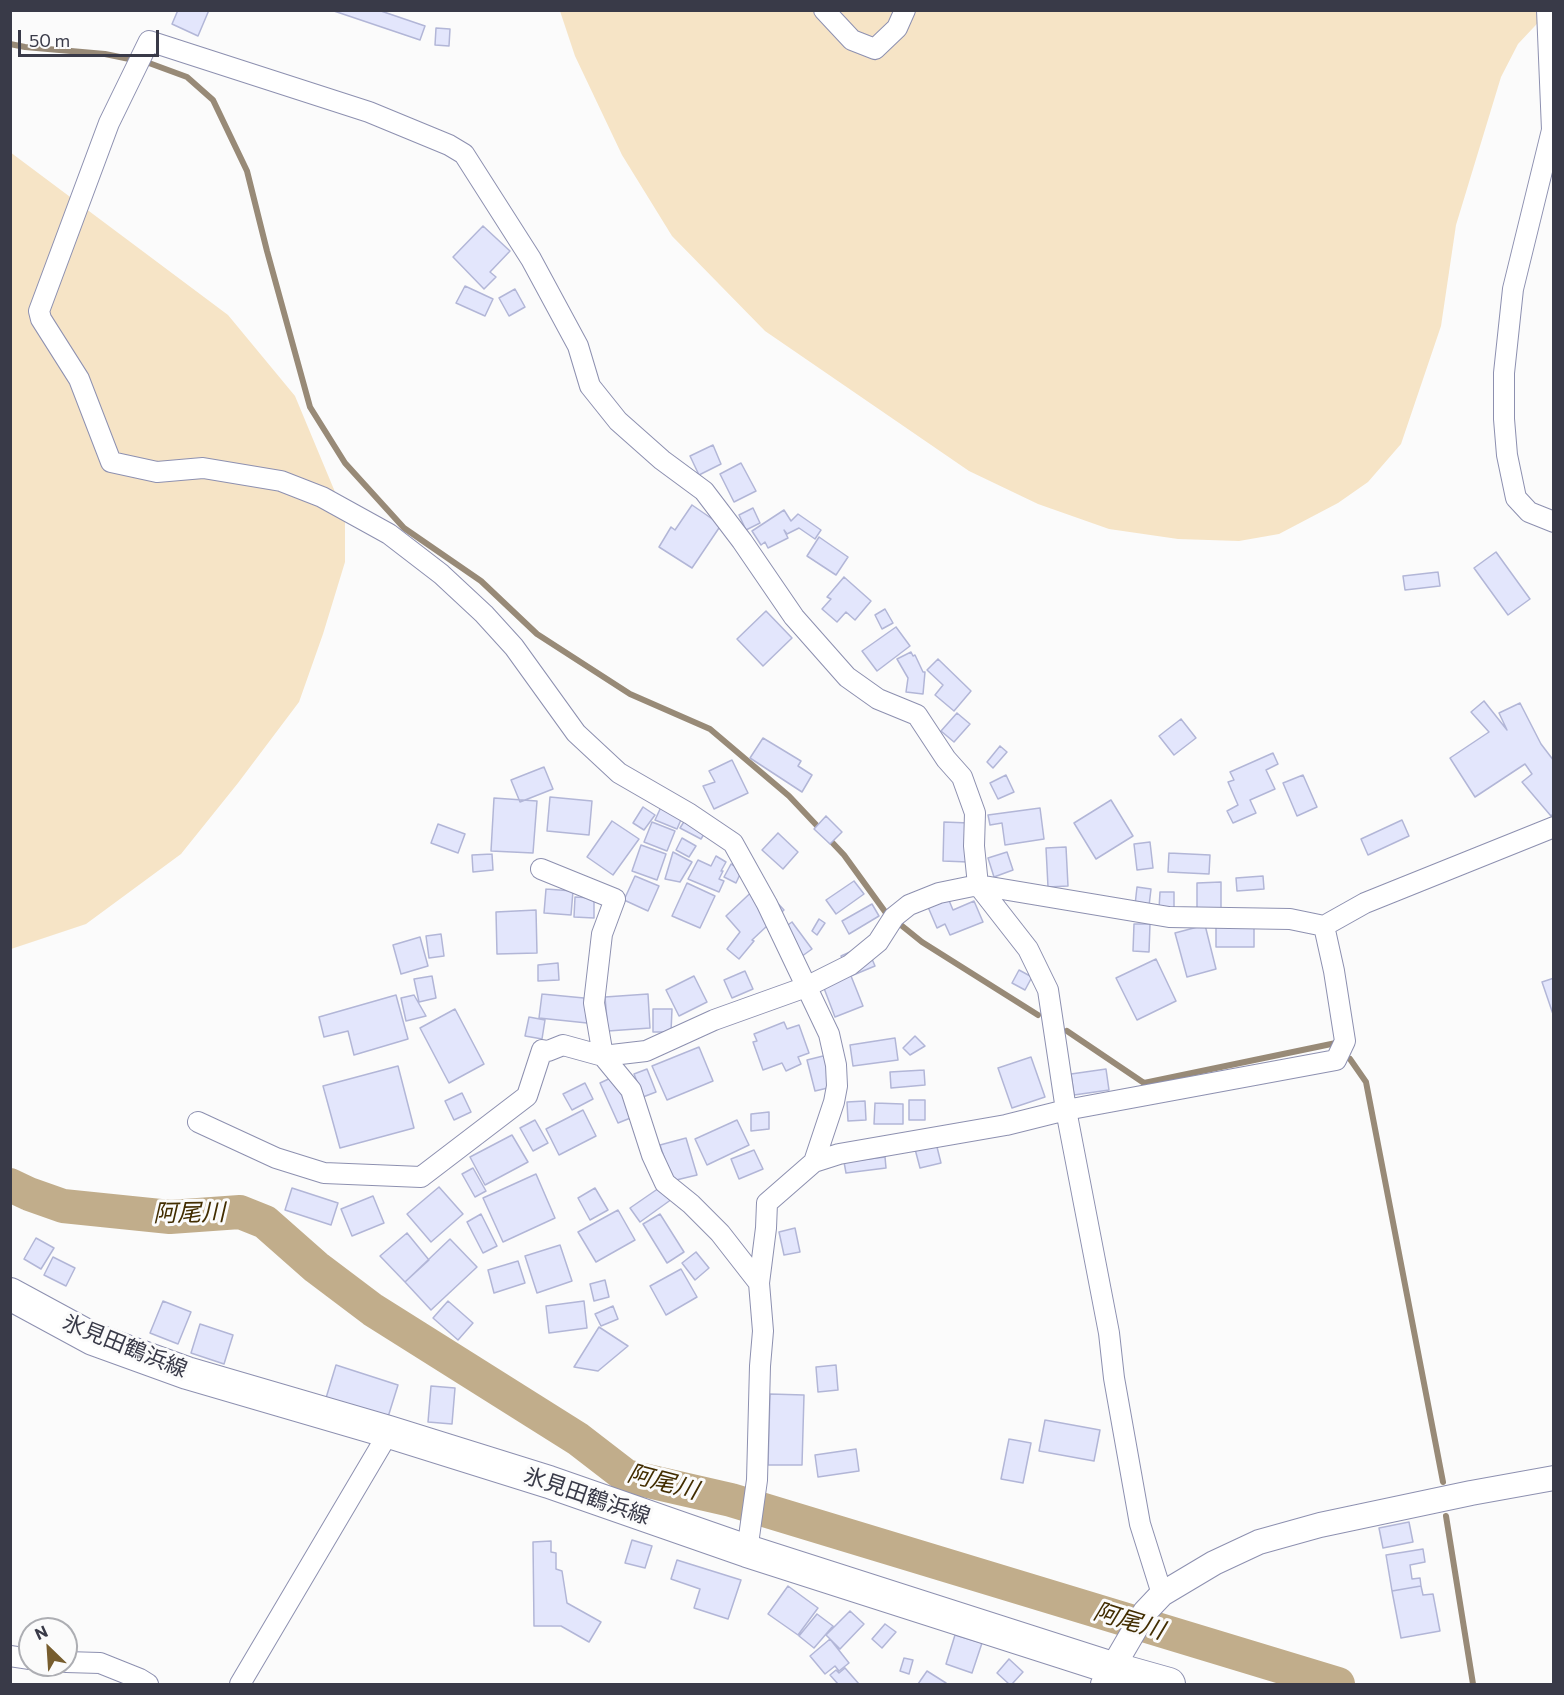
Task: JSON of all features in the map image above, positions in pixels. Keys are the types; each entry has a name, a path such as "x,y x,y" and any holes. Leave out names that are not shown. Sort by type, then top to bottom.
{"main road":[{"name":"氷見田鶴浜線","path":"10,1294 93,1338 187,1373 748,1540 1113,1667 1169,1684"}],"street":[{"path":"824,10 852,40 875,49 897,28 905,10"},
{"path":"1546,10 1552,130 1513,289 1504,373 1504,419 1507,455 1516,498 1529,512 1554,522"},
{"path":"814,1162 837,1086 836,1065 829,1034 767,904 733,843 690,814 619,773 576,733 514,647 484,615 441,574 389,534 322,497 281,481 203,468 157,472 111,462 79,379 41,319 39,311 108,123 149,41 369,112 450,145 464,154 531,259 578,345 590,386 618,421 662,460 704,491 742,541 794,618 847,677 878,699 917,715 946,759 962,777 975,813 974,846 978,885 1028,949 1048,990 1066,1110 1109,1333 1114,1378 1140,1524 1162,1594"},
{"path":"198,1122 276,1158 324,1173 421,1177 527,1096 542,1050 548,1051 564,1045 603,1056 646,1051 714,1020 806,987 850,965 878,942 894,917 909,905 939,893 978,885 1169,917 1290,919 1324,926 1365,903 1554,827"},
{"path":"542,869 615,899 602,934 594,1003 603,1056 631,1090 651,1155 665,1183 691,1204 720,1233 759,1283"},
{"path":"748,1540 757,1480 763,1331 759,1283 767,1203 814,1162 839,1154 1006,1125 1066,1110 1336,1060 1345,1041 1324,926"},
{"path":"240,1684 389,1432"},
{"path":"1113,1667 1145,1612 1162,1594 1214,1563 1259,1542 1320,1525 1554,1478"},
{"path":"78,1662 100,1663 148,1684"}],"shaded area":[{"path":"560,11 1549,11 1518,44 1501,77 1456,225 1441,326 1401,444 1368,482 1338,503 1279,534 1239,541 1178,539 1109,529 1038,504 969,471 765,331 672,236 622,155 575,56"},
{"path":"10,152 228,315 295,396 345,516 345,562 299,702 238,783 181,854 86,924 11,949"}],"building":[{"path":"178,10 209,10 198,36 172,24"},
{"path":"331,10 378,10 425,26 420,40"},
{"path":"436,28 450,29 449,46 435,45"},
{"path":"483,226 510,251 490,272 496,277 484,289 453,257"},
{"path":"465,286 493,299 485,316 456,303"},
{"path":"515,289 525,307 509,316 499,298"},
{"path":"713,445 721,464 699,475 690,456"},
{"path":"741,463 756,491 734,502 720,474"},
{"path":"692,505 721,525 692,568 659,547 671,527 675,530"},
{"path":"753,508 760,523 746,530 739,515"},
{"path":"784,510 791,521 798,514 821,530 815,539 799,528 787,534 784,530 788,538 768,548 765,542 761,545 752,531"},
{"path":"819,537 848,557 836,575 807,556"},
{"path":"1496,552 1530,599 1508,615 1474,568"},
{"path":"1438,572 1440,586 1405,590 1403,576"},
{"path":"844,577 871,601 855,620 846,612 837,622 822,609 831,599 827,597"},
{"path":"885,609 893,623 882,629 875,615"},
{"path":"766,611 792,638 763,666 737,639"},
{"path":"896,627 910,646 877,671 862,651"},
{"path":"911,652 925,672 923,694 906,692 908,678 897,659"},
{"path":"938,659 971,691 954,711 935,695 943,685 927,670"},
{"path":"1484,701 1507,730 1499,713 1520,703 1541,744 1554,761 1554,813 1551,816 1522,782 1532,774 1525,764 1475,797 1450,758 1489,732 1471,712"},
{"path":"957,713 970,724 954,742 941,731"},
{"path":"1181,719 1196,738 1174,755 1159,736"},
{"path":"763,738 801,761 798,766 812,775 802,792 750,758"},
{"path":"1000,746 1007,752 993,768 987,762"},
{"path":"1273,753 1278,764 1266,770 1275,789 1250,800 1256,813 1233,823 1227,811 1238,805 1228,782 1234,780 1230,772"},
{"path":"732,760 748,793 714,809 703,786 715,782 709,771"},
{"path":"544,767 553,789 520,802 511,780"},
{"path":"1006,775 1014,792 998,799 990,783"},
{"path":"1303,775 1317,807 1297,816 1283,783"},
{"path":"550,797 592,801 589,835 547,831"},
{"path":"494,798 537,801 533,853 491,851"},
{"path":"1111,800 1133,836 1096,859 1074,823"},
{"path":"643,807 655,815 644,830 633,823"},
{"path":"661,807 683,815 677,829 655,820"},
{"path":"1040,808 1044,839 1005,845 1002,823 990,825 988,815"},
{"path":"826,816 842,832 830,844 814,829"},
{"path":"685,820 706,831 701,839 680,828"},
{"path":"1402,820 1409,836 1368,855 1361,839"},
{"path":"612,821 639,839 613,875 587,857"},
{"path":"652,822 675,831 667,851 644,842"},
{"path":"944,822 969,823 968,862 943,861"},
{"path":"438,824 465,834 458,853 431,843"},
{"path":"778,833 798,852 783,869 762,850"},
{"path":"682,838 696,846 689,857 676,850"},
{"path":"1150,842 1153,868 1137,870 1134,844"},
{"path":"641,845 666,854 657,880 632,871"},
{"path":"1066,847 1068,886 1048,887 1046,848"},
{"path":"673,852 692,862 680,882 665,879"},
{"path":"1007,852 1013,870 994,877 988,858"},
{"path":"1169,853 1210,855 1209,874 1168,872"},
{"path":"492,854 493,870 473,872 472,855"},
{"path":"716,856 726,862 719,879 724,881 719,892 688,879 698,860 711,866"},
{"path":"731,864 742,870 736,883 724,877"},
{"path":"635,876 659,886 648,911 624,900"},
{"path":"1263,876 1264,889 1237,891 1236,878"},
{"path":"854,881 864,894 836,914 826,900"},
{"path":"1221,882 1221,910 1197,910 1197,883"},
{"path":"687,883 715,896 700,928 672,916"},
{"path":"760,884 784,910 752,940 754,941 739,959 727,949 740,932 726,916"},
{"path":"1137,887 1151,889 1149,906 1135,905"},
{"path":"546,889 573,891 571,915 544,913"},
{"path":"1160,892 1174,892 1174,909 1159,909"},
{"path":"575,897 594,898 594,918 574,917"},
{"path":"948,898 953,910 974,901 983,922 950,935 945,924 937,928 928,907"},
{"path":"872,904 879,916 849,934 842,921"},
{"path":"536,910 537,953 497,954 496,912"},
{"path":"819,919 825,923 817,935 812,931"},
{"path":"792,922 812,949 798,959 778,932"},
{"path":"1134,924 1150,924 1149,952 1133,951"},
{"path":"1216,924 1254,924 1254,947 1216,947"},
{"path":"1205,925 1216,969 1187,977 1175,933"},
{"path":"441,934 444,956 429,958 426,936"},
{"path":"420,937 428,966 401,974 393,945"},
{"path":"866,945 875,966 851,976 863,1006 835,1017 822,983 848,972 841,956"},
{"path":"1156,959 1176,1001 1137,1020 1116,978"},
{"path":"558,963 559,980 538,981 538,965"},
{"path":"1019,970 1032,977 1025,990 1012,983"},
{"path":"745,971 753,989 732,998 724,980"},
{"path":"432,976 436,998 419,1002 414,979"},
{"path":"694,976 707,1002 679,1016 666,990"},
{"path":"1554,978 1554,1017 1542,982"},
{"path":"542,994 584,998 587,1023 539,1018"},
{"path":"648,994 650,1028 608,1031 605,997"},
{"path":"396,995 408,1039 354,1055 348,1031 324,1037 319,1017"},
{"path":"414,995 426,1016 406,1021 401,998"},
{"path":"455,1009 484,1064 449,1083 420,1028"},
{"path":"653,1009 672,1009 671,1032 653,1032"},
{"path":"529,1017 545,1020 542,1039 525,1036"},
{"path":"784,1022 787,1029 799,1025 809,1053 798,1057 801,1064 786,1071 782,1063 763,1070 753,1042 757,1041 754,1034"},
{"path":"915,1036 925,1046 910,1055 903,1048"},
{"path":"895,1038 898,1060 853,1066 850,1045"},
{"path":"699,1047 713,1081 667,1100 652,1066"},
{"path":"827,1055 836,1086 815,1091 807,1060"},
{"path":"1031,1057 1045,1097 1012,1108 998,1068"},
{"path":"398,1066 414,1128 340,1148 323,1086"},
{"path":"647,1069 656,1092 643,1097 634,1074"},
{"path":"1106,1069 1109,1090 1074,1095 1071,1074"},
{"path":"924,1070 925,1085 891,1088 890,1072"},
{"path":"615,1076 633,1117 618,1123 600,1083"},
{"path":"585,1083 593,1099 572,1110 563,1094"},
{"path":"462,1093 471,1112 454,1120 445,1101"},
{"path":"909,1100 925,1100 925,1120 909,1120"},
{"path":"865,1101 866,1120 848,1121 847,1102"},
{"path":"875,1103 903,1104 903,1124 874,1124"},
{"path":"583,1110 596,1136 559,1155 546,1129"},
{"path":"769,1112 769,1129 751,1131 751,1114"},
{"path":"535,1120 548,1143 533,1151 520,1128"},
{"path":"737,1120 749,1145 707,1165 695,1139"},
{"path":"512,1135 528,1162 485,1185 470,1157"},
{"path":"686,1138 697,1175 672,1181 660,1145"},
{"path":"936,1143 941,1163 920,1168 915,1149"},
{"path":"754,1150 763,1169 739,1179 731,1159"},
{"path":"885,1157 886,1168 846,1173 844,1162"},
{"path":"473,1168 486,1191 475,1197 462,1174"},
{"path":"536,1174 555,1218 503,1242 483,1198"},
{"path":"439,1187 463,1214 431,1242 407,1214"},
{"path":"292,1188 338,1203 331,1225 285,1210"},
{"path":"595,1188 608,1210 590,1220 578,1198"},
{"path":"659,1188 672,1199 640,1222 630,1208"},
{"path":"373,1196 384,1223 352,1236 341,1209"},
{"path":"618,1210 635,1240 596,1262 578,1232"},
{"path":"481,1214 497,1246 483,1253 467,1222"},
{"path":"660,1214 684,1252 667,1263 643,1224"},
{"path":"795,1228 800,1252 784,1255 779,1232"},
{"path":"407,1233 429,1260 405,1282 380,1256"},
{"path":"36,1238 54,1248 41,1269 24,1259"},
{"path":"450,1239 477,1267 431,1310 405,1282"},
{"path":"560,1245 572,1281 537,1293 525,1256"},
{"path":"696,1252 709,1268 695,1280 682,1263"},
{"path":"53,1257 75,1268 66,1286 44,1275"},
{"path":"518,1261 525,1283 494,1293 488,1270"},
{"path":"681,1269 697,1297 666,1315 650,1286"},
{"path":"605,1280 609,1297 594,1301 590,1284"},
{"path":"163,1301 191,1312 178,1344 150,1333"},
{"path":"448,1301 473,1323 458,1340 433,1318"},
{"path":"584,1301 587,1328 549,1333 546,1306"},
{"path":"613,1306 618,1319 601,1326 595,1314"},
{"path":"200,1324 233,1335 224,1364 191,1353"},
{"path":"599,1327 628,1346 598,1371 574,1367"},
{"path":"336,1365 398,1385 388,1417 326,1398"},
{"path":"836,1365 838,1390 818,1392 816,1367"},
{"path":"431,1386 455,1388 452,1424 428,1422"},
{"path":"770,1394 804,1395 802,1465 768,1465"},
{"path":"1045,1420 1100,1430 1094,1461 1039,1451"},
{"path":"1009,1439 1031,1443 1023,1483 1001,1479"},
{"path":"856,1449 859,1471 818,1477 815,1455"},
{"path":"1409,1522 1413,1542 1383,1548 1379,1528"},
{"path":"632,1540 652,1546 645,1568 625,1563"},
{"path":"551,1541 551,1552 556,1553 556,1569 562,1571 567,1603 601,1622 589,1642 561,1626 534,1626 533,1542"},
{"path":"1423,1549 1425,1562 1410,1565 1412,1579 1420,1578 1421,1586 1392,1591 1386,1555"},
{"path":"677,1560 741,1580 728,1619 694,1608 700,1589 671,1579"},
{"path":"788,1586 818,1608 798,1635 768,1614"},
{"path":"1421,1586 1423,1595 1433,1594 1440,1631 1401,1638 1392,1591"},
{"path":"850,1611 864,1624 840,1649 826,1635"},
{"path":"817,1614 833,1626 814,1648 799,1636"},
{"path":"885,1624 896,1632 882,1648 872,1639"},
{"path":"955,1635 982,1643 972,1673 946,1664"},
{"path":"830,1639 849,1663 839,1671 835,1666 825,1674 810,1656"},
{"path":"904,1658 913,1660 909,1674 900,1671"},
{"path":"1009,1659 1023,1672 1012,1684 997,1673"},
{"path":"845,1668 859,1684 838,1684 830,1675 836,1670 839,1673"},
{"path":"927,1671 946,1683 918,1684"}],"waterway":[{"path":"10,44 105,54 149,63 187,77 213,100 247,171 310,407 345,463 404,528 481,581 537,634 630,694 710,729 789,796 821,830"},
{"path":"828,838 844,855 886,913 922,942 1038,1015"},
{"path":"1067,1031 1144,1083 1336,1043"},
{"path":"1350,1059 1366,1082 1443,1482"},
{"name":"阿尾川","path":"10,1185 63,1206 170,1217 240,1212 265,1222 316,1267 373,1310 578,1439 626,1476 731,1500 1338,1684"},
{"path":"1446,1516 1473,1684"}]}
